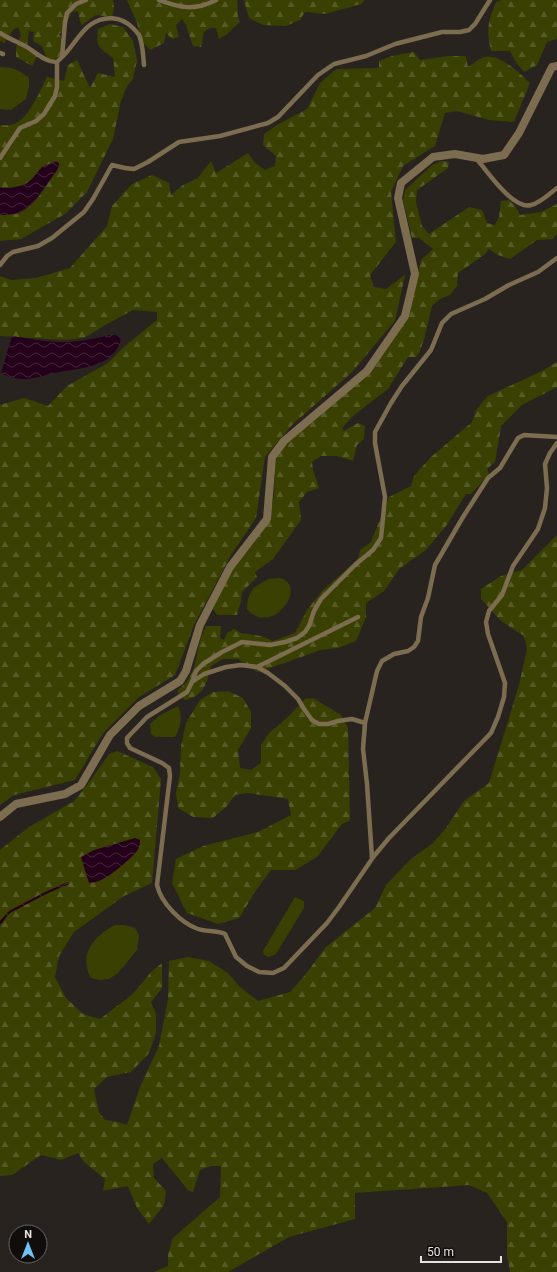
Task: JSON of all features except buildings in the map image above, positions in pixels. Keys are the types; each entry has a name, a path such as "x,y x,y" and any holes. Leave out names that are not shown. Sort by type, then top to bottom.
{"street":[{"path":"0,817 16,804 65,794 81,785 110,735 138,706 180,682 186,671 200,625 230,567 266,519 272,457 284,441 367,371 404,316 415,274 398,198 400,184 433,157 455,154 483,159 504,155 519,133 552,67 557,66"}],"lane":[{"path":"62,57 67,13 76,4 86,0"},
{"path":"159,0 177,6 190,8 202,6 217,0"},
{"path":"0,265 7,256 14,252 38,246 52,238 84,212 93,200 112,165 134,169 148,162 179,142 220,136 268,124 278,117 318,75 334,64 366,56 402,42 442,32 460,32 469,30 475,24 490,0"},
{"path":"0,158 20,128 36,121 44,114 55,96 57,86 57,62 90,25 102,19 113,18 122,20 131,26 138,33 143,48 144,65"},
{"path":"0,33 44,58 57,62"},
{"path":"476,158 495,182 517,203 530,206 557,188"},
{"path":"557,258 538,272 509,285 485,300 451,314 442,323 431,350 390,403 375,432 375,444 385,497 381,538 373,550 356,564 320,599 305,632 297,638 285,642 270,645 242,642 222,652 203,664 196,671 187,692 147,717 127,738 127,743 130,748 162,763 169,768 170,776 157,885 159,893 165,904 178,917 191,926 199,930 218,931 225,934 236,957 247,966 259,972 273,973 284,968 327,923 372,858 389,838 491,733 504,697 504,683 488,634 486,622 489,611 502,595 513,566 538,529 545,508 547,488 545,464 557,443"},
{"path":"372,858 363,749 365,723 377,671 382,661 394,654 408,651 414,647 418,641 421,617 428,598 435,565 488,478 500,468 518,438 524,435 557,437"},
{"path":"257,667 358,617"},
{"path":"192,682 204,674 226,667 241,665 257,667 268,673 285,686 298,699 312,720 319,724 328,724 352,719 365,723"}],"green space":[{"path":"0,0 113,0 114,8 112,17 96,15 82,25 78,11 72,12 68,20 66,30 59,34 64,44 62,55 48,62 42,46 33,41 34,32 29,31 27,47 38,54 32,66 16,57 16,47 21,35 18,27 13,30 4,43 0,41"},
{"path":"127,0 237,0 238,17 240,22 219,39 216,28 210,28 204,32 201,47 193,46 186,25 182,19 176,25 179,37 172,39 166,33 164,43 150,50 141,40 137,23"},
{"path":"244,0 365,0 361,4 325,14 305,12 300,20 286,26 263,25 249,18"},
{"path":"502,0 557,0 557,39 547,42 537,65 524,72 515,61 510,51 491,51 488,31 491,15 496,2"},
{"path":"110,24 123,27 133,41 137,60 133,79 127,86 121,101 113,139 87,192 65,214 21,239 0,241 0,213 16,214 29,207 42,193 59,163 55,161 42,167 30,181 23,185 7,188 0,187 0,125 11,125 21,120 32,106 47,77 64,81 68,65 77,60 90,88 98,73 115,77 113,58 100,47 97,40 98,29"},
{"path":"414,52 420,60 449,56 466,56 468,67 485,57 497,58 509,65 530,83 514,122 489,120 457,111 445,113 435,146 403,166 391,192 396,242 370,275 374,287 386,289 405,275 395,321 352,372 291,426 265,457 256,518 231,555 194,625 175,675 139,697 103,733 75,780 14,795 0,805 0,405 24,398 48,406 67,386 108,363 125,346 157,320 157,312 133,310 84,338 64,340 0,336 0,276 11,280 36,278 70,268 107,226 112,206 132,184 152,175 169,183 171,195 183,185 198,178 211,161 216,173 248,153 255,163 265,170 275,166 276,156 263,145 264,134 277,125 307,109 320,83 336,69 379,68 379,61 392,56"},
{"path":"0,67 16,70 29,78 29,87 26,99 11,110 0,109"},
{"path":"442,161 449,162 448,168 417,190 416,202 422,226 429,234 469,207 482,210 487,223 495,225 499,217 501,201 509,200 516,207 520,215 541,212 557,204 557,234 553,239 537,240 510,259 498,255 489,249 484,255 458,273 457,286 450,295 440,299 432,306 425,336 420,351 416,357 408,357 388,389 354,415 342,428 344,431 358,423 365,426 364,439 357,445 353,461 337,456 321,456 312,462 319,488 307,492 299,502 301,520 273,559 255,572 257,577 242,592 237,615 217,615 213,609 227,578 272,507 274,495 275,461 281,450 288,440 370,372 408,316 421,260 433,249 419,238 412,238 403,200 405,190 432,165"},
{"path":"557,362 557,387 522,405 501,426 495,462 487,469 489,474 471,494 466,494 446,526 426,550 400,568 384,591 366,603 366,617 356,641 338,648 320,650 257,672 238,659 223,659 211,666 204,688 197,695 185,700 177,691 188,679 194,668 200,639 206,626 221,626 220,638 224,640 227,633 234,629 241,633 261,636 273,641 295,633 307,610 322,591 358,559 360,550 371,542 389,497 411,486 414,476 431,457 472,422 476,410 488,396 542,371"},
{"path":"557,535 557,1272 510,1272 507,1255 507,1222 487,1193 469,1185 355,1193 355,1219 289,1237 228,1272 154,1272 168,1266 168,1254 173,1238 220,1197 221,1166 211,1166 200,1170 193,1192 188,1190 162,1158 153,1164 154,1178 166,1191 164,1205 149,1224 137,1208 128,1186 103,1191 105,1179 84,1162 78,1153 61,1160 41,1155 12,1175 0,1176 0,850 29,827 74,801 109,754 117,751 153,767 161,779 152,883 124,896 74,932 59,956 55,977 66,998 83,1014 100,1019 133,994 151,972 162,963 162,988 151,1002 156,1014 156,1033 149,1053 131,1072 107,1077 94,1089 99,1112 105,1120 127,1125 140,1087 159,1046 168,999 169,961 188,957 209,961 228,973 240,987 258,1001 290,992 326,947 375,908 386,885 411,859 433,843 446,828 464,801 489,783 519,685 527,649 524,636 501,621 481,599 481,589 501,576 522,570"},
{"path":"268,579 283,579 289,584 291,591 285,606 279,612 263,618 250,612 247,609 247,603 252,590"},
{"path":"228,691 243,698 251,712 251,728 238,750 240,768 251,770 261,763 261,745 269,733 287,718 305,699 313,698 341,715 348,728 350,820 342,824 317,857 295,870 271,870 239,918 218,924 187,913 172,883 176,859 203,846 258,832 291,815 288,799 247,793 235,795 227,806 213,818 193,817 178,808 176,793 180,773 181,746 186,723 200,700 213,692"},
{"path":"178,706 181,722 175,737 155,737 151,734 150,724 160,715"},
{"path":"295,897 304,901 304,908 276,954 269,957 264,955 263,951"},
{"path":"115,925 125,925 135,928 139,935 137,950 118,973 109,979 100,980 91,978 87,970 86,962 90,947 107,929"}],"water":[{"path":"56,162 59,163 59,166 56,172 33,202 19,212 10,215 0,215 0,188 12,188 25,185 42,167"},
{"path":"116,335 120,338 120,343 113,354 99,364 28,379 10,377 1,373 12,336 55,342 69,342"},
{"path":"135,838 140,840 140,844 132,856 110,875 98,881 89,883 81,857 94,850"},
{"path":"68,882 69,884 10,913 0,926 0,921 9,911"}]}
